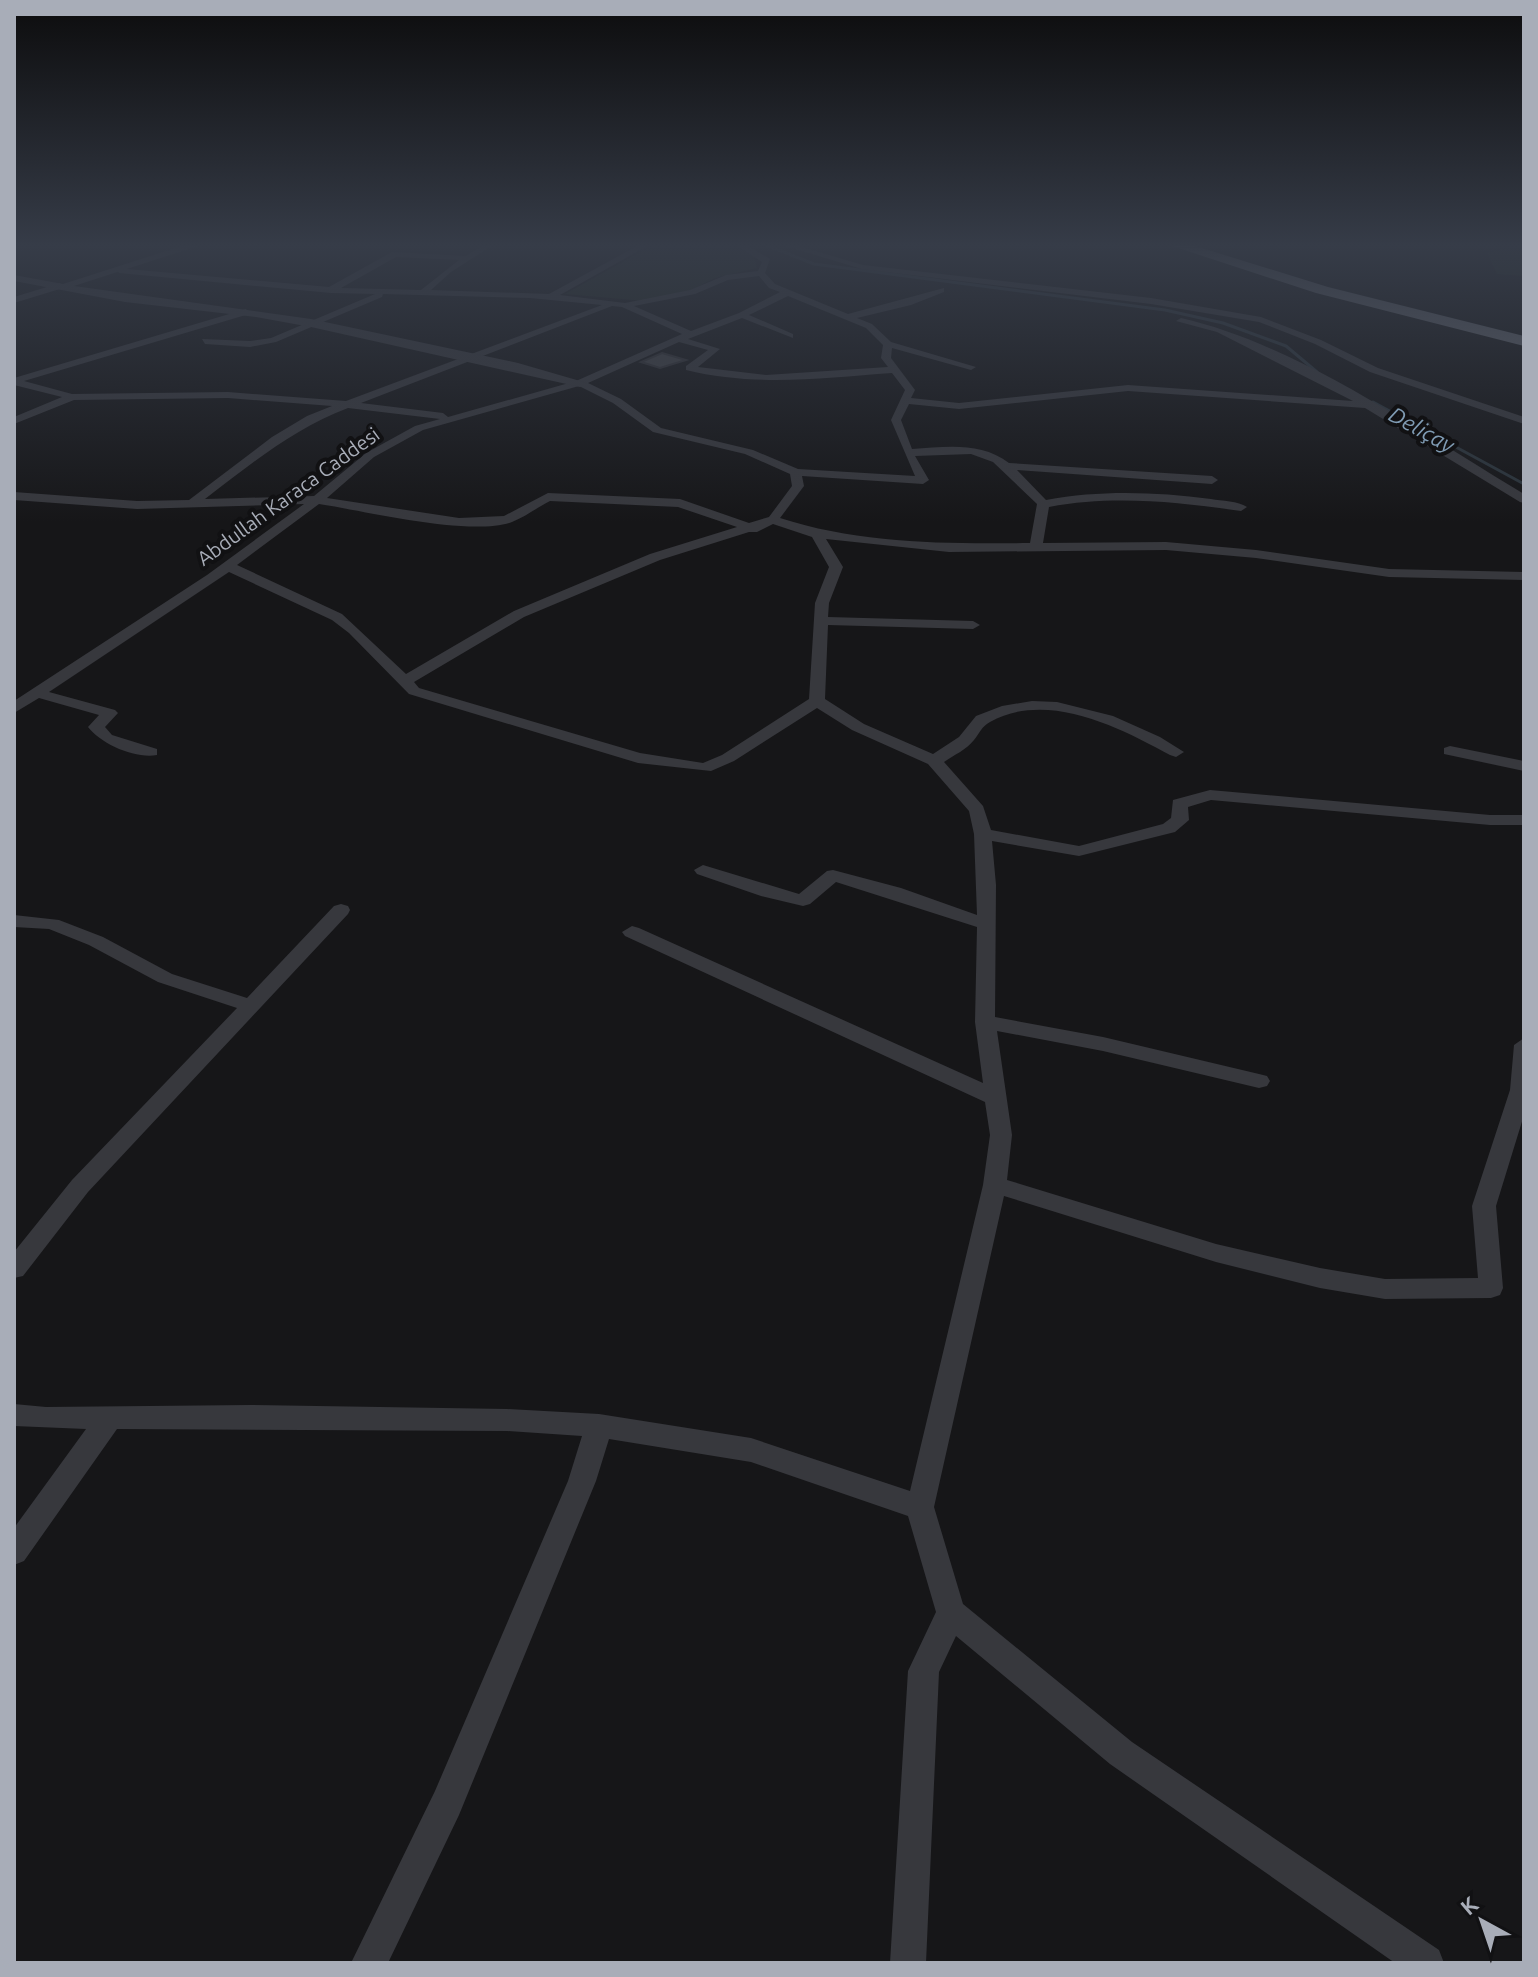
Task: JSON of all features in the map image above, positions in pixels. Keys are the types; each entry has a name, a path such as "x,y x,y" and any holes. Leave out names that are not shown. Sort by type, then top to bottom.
{"street":[{"path":"14,382 162,337"},
{"path":"205,341 260,343 275,337"},
{"path":"378,337 580,383 617,401 657,430 749,452 796,472 923,480 908,453 896,420 910,390 886,358 888,344"},
{"path":"193,503 276,439 311,418 525,337"},
{"name":"Abdullah Karaca Caddesi","path":"14,708 228,566 317,500 370,455 419,428 580,383 682,337"},
{"path":"881,337 888,344 971,367"},
{"path":"1237,337 1332,384 1524,499"},
{"path":"1306,337 1374,370 1524,421"},
{"path":"678,339 715,349 690,368 715,373 760,378 893,370"},
{"path":"14,382 72,397 228,395 453,417"},
{"path":"907,401 959,406 1128,388 1365,405"},
{"path":"14,421 72,397"},
{"path":"908,453 982,451 1009,466 1043,504"},
{"path":"1009,466 1212,480"},
{"path":"403,682 519,614 655,557 763,525 798,486 796,472"},
{"path":"1043,504 1110,494 1175,498 1241,507"},
{"path":"14,496 137,505 317,500 459,522 507,519 548,497 647,500 680,503 763,525 817,534 949,548 1166,546 1256,554 1389,573 1524,576"},
{"path":"14,508 29,498"},
{"path":"1036,545 1043,504"},
{"path":"817,534 836,567 822,603 817,701"},
{"path":"228,566 337,617 354,630 414,691 638,758 705,768 728,758 784,719 817,701"},
{"path":"821,621 973,625"},
{"path":"36,693 110,713 96,727 106,738 151,752"},
{"path":"817,701 858,727 934,761 977,810 983,834 987,885 985,1022 1001,1135 995,1185 920,1507 951,1613 1121,1753 1426,1963"},
{"path":"934,761 966,740 981,719 1014,706 1092,713 1149,736 1176,752"},
{"path":"1450,751 1524,766"},
{"path":"983,834 1079,851 1169,828 1180,820 1179,804 1210,795 1490,820 1524,820"},
{"path":"703,870 803,900 833,875 894,892 986,924"},
{"path":"14,1269 80,1186 341,910"},
{"path":"14,921 52,924 96,941 165,978 251,1006"},
{"path":"632,932 994,1097"},
{"path":"985,1022 1103,1044 1259,1081"},
{"path":"995,1185 1216,1253 1320,1278 1385,1289 1491,1288 1484,1206 1521,1090 1524,1045"},
{"path":"14,1415 46,1418 402,1418 599,1426 751,1450 920,1507"},
{"path":"14,1552 110,1417"},
{"path":"369,1963 447,1803 582,1481 599,1426"},
{"path":"908,1963 924,1671 951,1613"}],"building":[{"path":"662,353 686,360 660,368 641,362"}],"waterway":[{"name":"Deliçay","path":"1262,337 1286,346 1317,372"},
{"name":"Deliçay","path":"1373,402 1524,484"}]}
